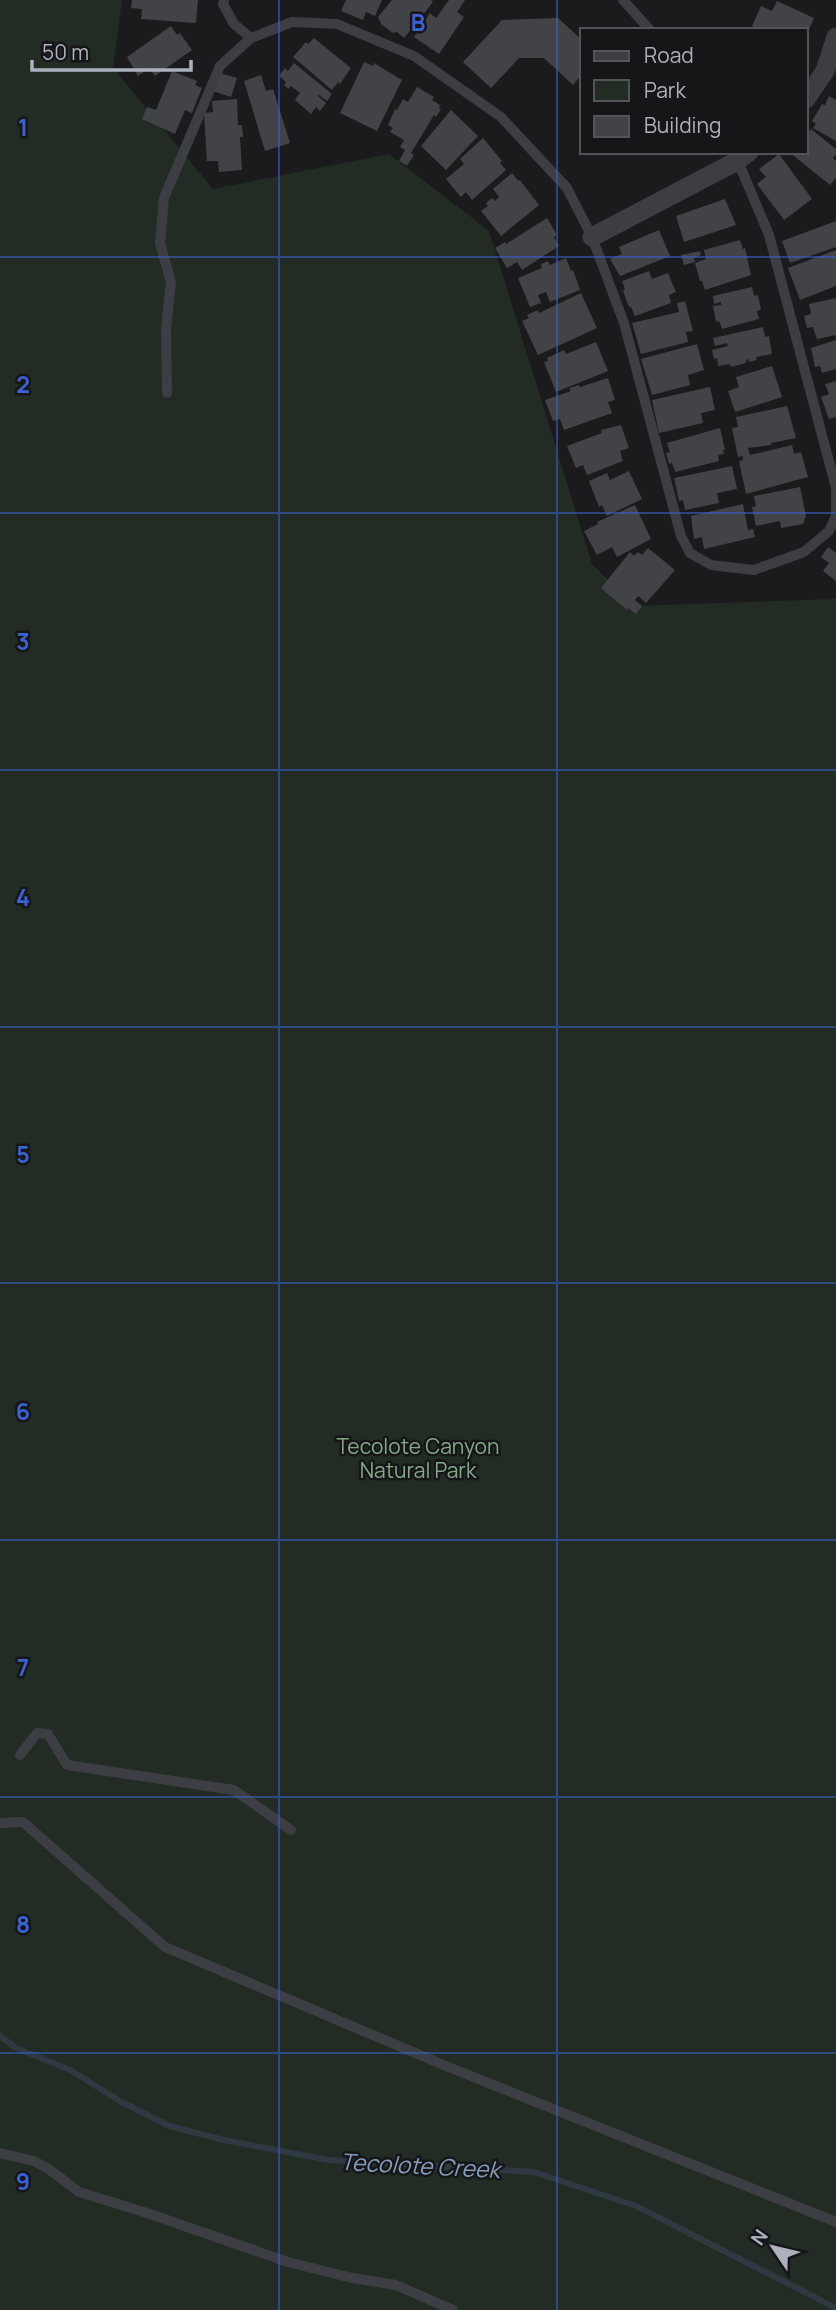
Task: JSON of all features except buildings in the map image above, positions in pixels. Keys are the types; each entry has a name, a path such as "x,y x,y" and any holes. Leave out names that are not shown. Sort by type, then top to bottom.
{"street":[{"path":"808,96 825,71 836,37"},
{"path":"592,237 740,155"}],"lane":[{"path":"224,0 223,4 234,24 251,38"},
{"path":"623,0 648,28"},
{"path":"167,393 166,329 171,282 160,243 164,198 220,66 251,38 292,22 337,24 414,56 501,117 566,188 592,237 624,323 681,536 690,553 711,565 754,570 804,552 829,531 836,516 836,488 769,235 740,155"},
{"path":"20,1755 37,1733 47,1734 67,1765 234,1790 291,1830"},
{"path":"0,1823 23,1822 165,1947 446,2066 836,2222"},
{"path":"0,2153 34,2161 79,2192 288,2262 352,2278 396,2285 453,2310"}],"green space":[{"name":"Tecolote Canyon Natural Park","path":"0,0 122,0 113,68 213,189 389,154 489,231 592,564 635,606 836,599 836,2310 0,2310"}],"waterway":[{"name":"Tecolote Creek","path":"0,2036 16,2048 70,2070 120,2101 169,2126 224,2140 328,2160 534,2172 636,2206 836,2308"}]}
